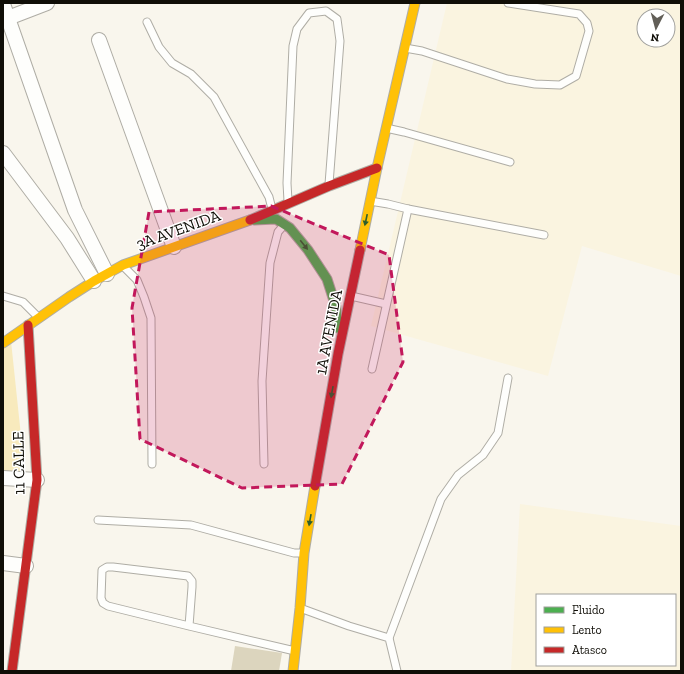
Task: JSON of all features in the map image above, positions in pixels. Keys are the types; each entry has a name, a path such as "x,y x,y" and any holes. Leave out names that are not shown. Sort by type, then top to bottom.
{"street":[{"path":"8,18 47,3"},
{"name":"1A AVENIDA","path":"293,671 304,553 338,354 377,168 415,3"},
{"path":"3,4 75,210 107,274"},
{"path":"99,40 174,248"},
{"path":"3,153 67,238 94,281"},
{"name":"3A AVENIDA","path":"3,343 94,281 123,265 247,221 329,186 377,168"},
{"path":"247,221 276,219 290,228 308,250 327,279 336,307 338,354"},
{"name":"11 CALLE","path":"12,671 9,648 26,566 37,480 28,326"},
{"path":"3,478 37,480"},
{"path":"3,563 26,566"}],"lane":[{"path":"405,48 422,51 507,79 535,84 560,85 576,76 589,31 587,23 579,14 508,3"},
{"path":"288,203 286,183 293,46 297,28 309,13 326,11 337,19 340,41 329,186"},
{"path":"147,22 158,47 172,63 191,74 214,97 269,197 272,210"},
{"path":"386,128 510,162"},
{"path":"370,201 544,235"},
{"path":"372,369 408,209"},
{"path":"264,464 262,381 270,263 278,232 284,224"},
{"path":"123,265 137,280 151,318 152,464"},
{"path":"3,296 22,302 38,318"},
{"path":"351,296 386,304"},
{"path":"397,671 389,638 441,499 458,475 483,456 498,433 508,378"},
{"path":"98,520 191,525 294,554 304,553"},
{"path":"189,626 192,581 188,576 113,567 107,567 102,570 101,598 103,603 108,606 189,626 295,651"},
{"path":"300,608 349,626 389,638"}],"highlighted area":[{"path":"271,206 389,255 403,362 342,484 242,488 140,439 132,308 149,212"}],"shaded area":[{"path":"447,3 681,3 681,276 582,246 548,376 371,326"},
{"path":"11,341 25,474 3,472 3,347"},
{"path":"520,504 681,526 681,671 511,671"}],"building":[{"path":"235,646 282,653 279,671 231,671"}],"traffic: fast":[{"path":"254,220 276,219 290,228 308,250 327,279 336,307 337,328"}],"traffic: slow":[{"path":"360,250 377,168 415,3"},
{"path":"3,343 69,297 123,265 250,220"},
{"path":"293,671 304,553 315,486"}],"traffic: jam":[{"path":"250,220 329,186 377,168"},
{"path":"315,486 338,354 360,250"},
{"path":"12,671 37,480 28,325"}]}
